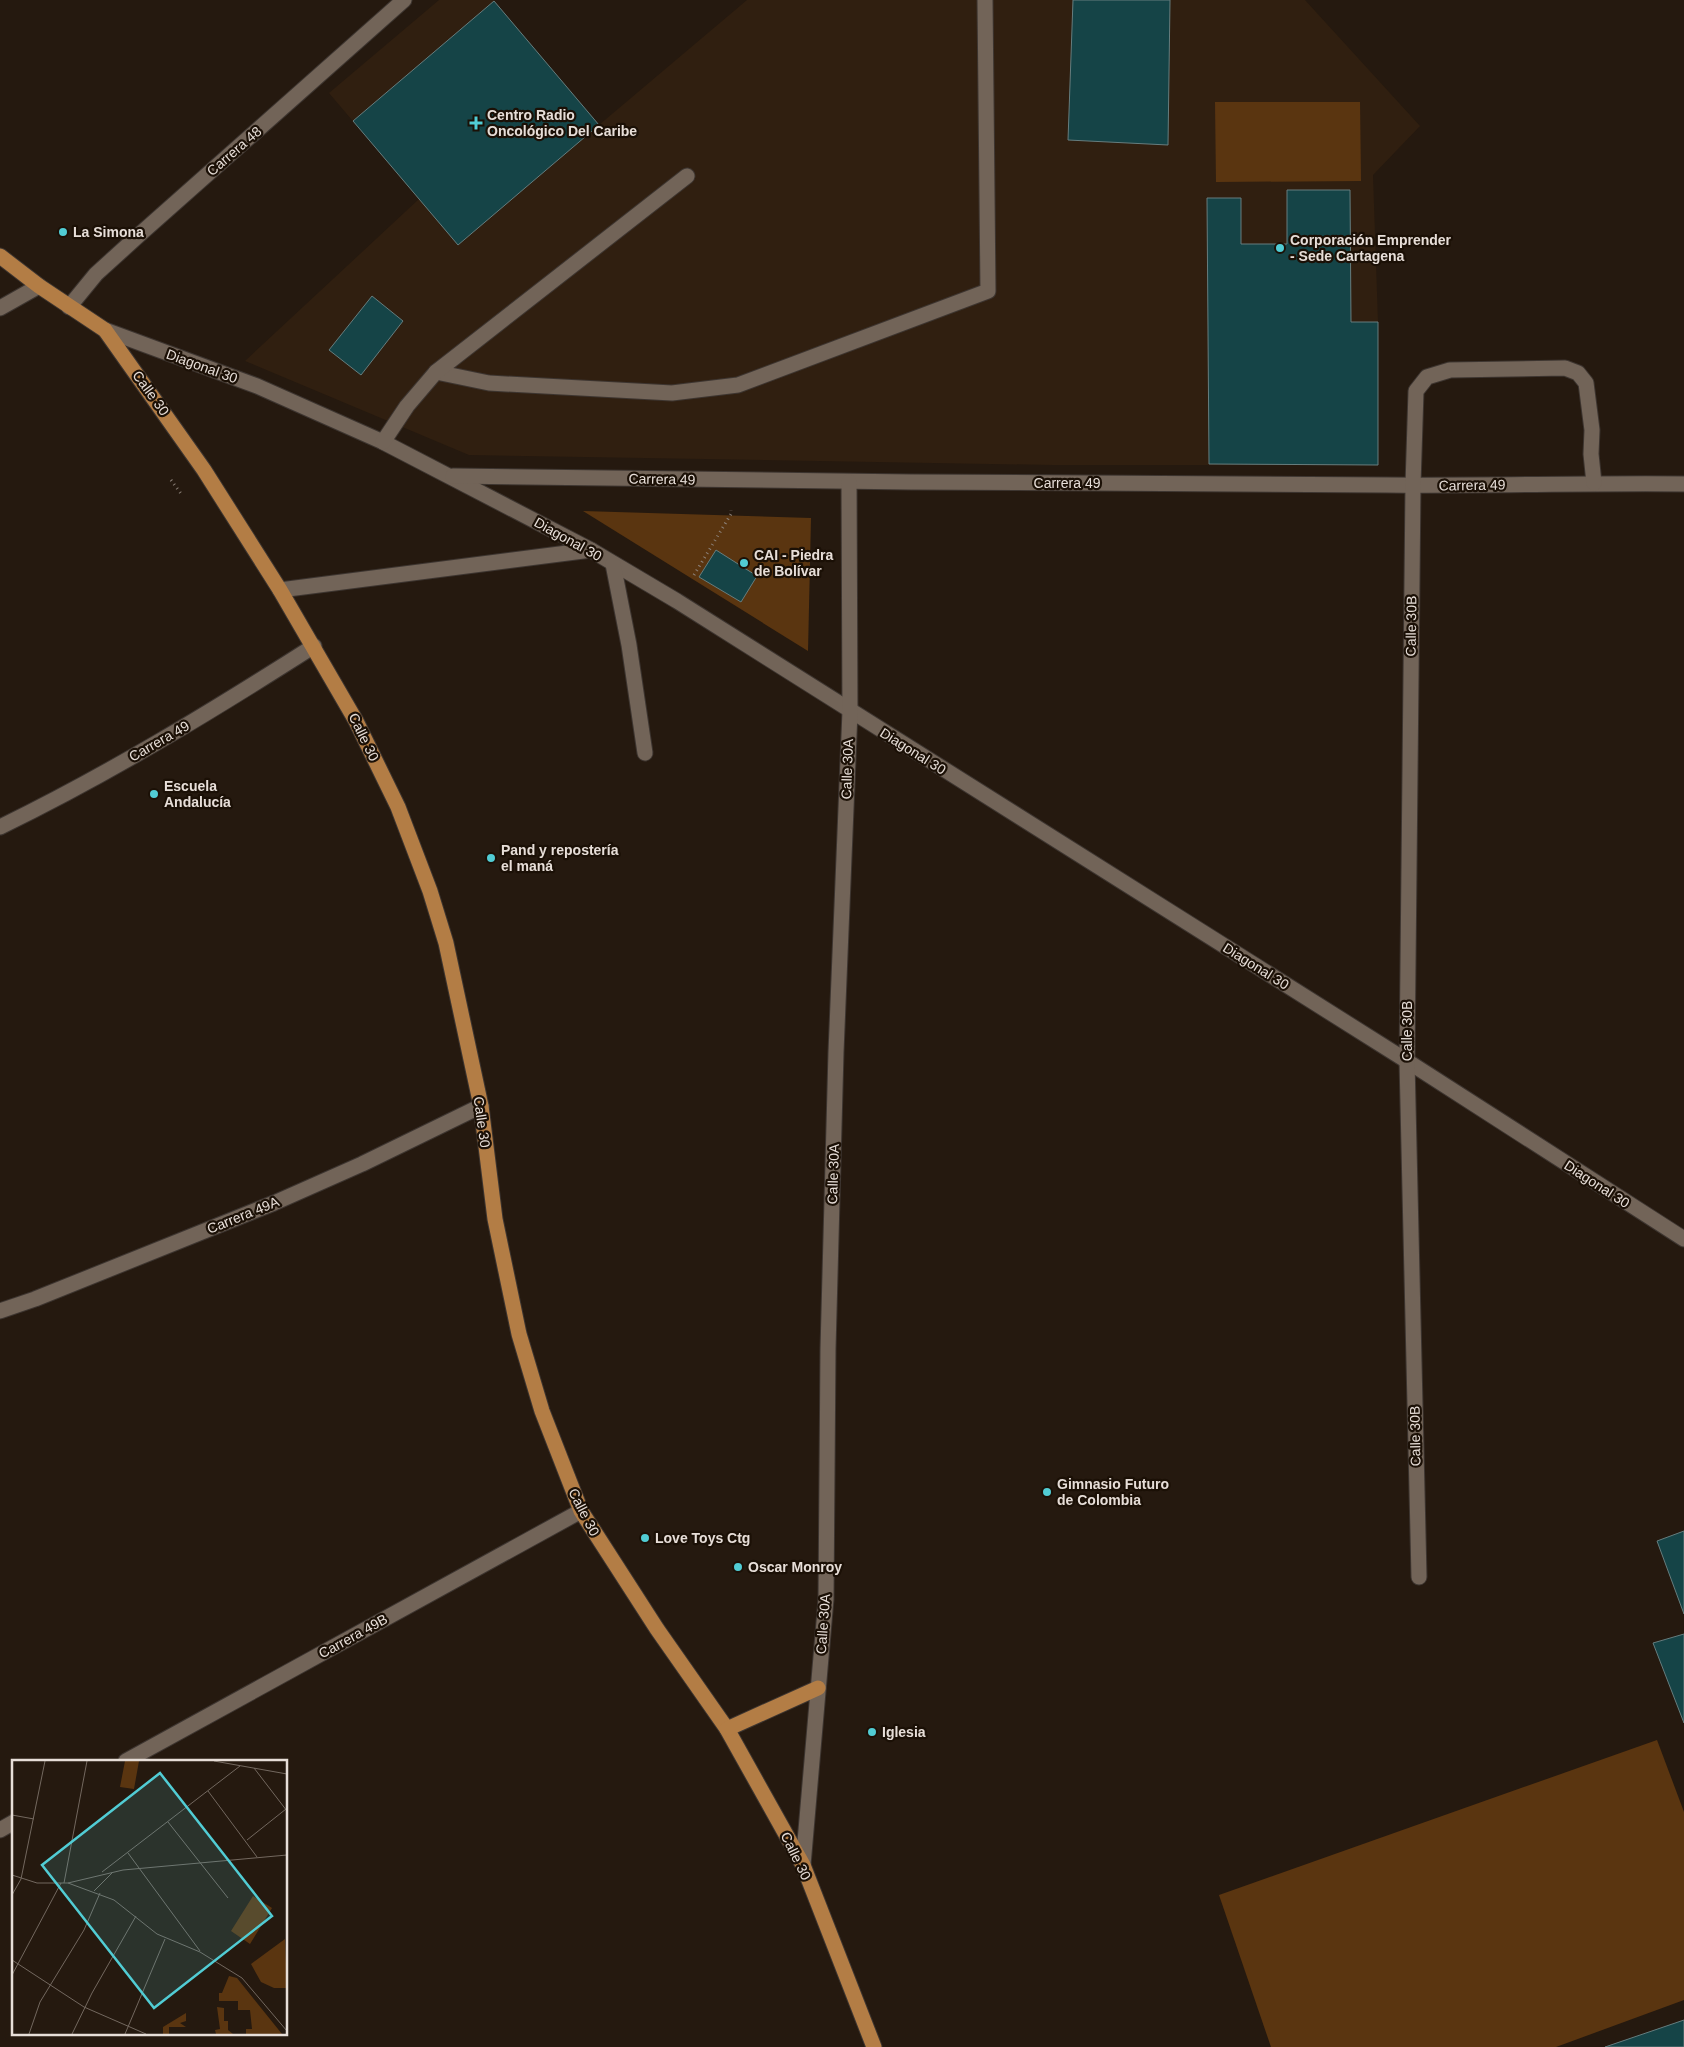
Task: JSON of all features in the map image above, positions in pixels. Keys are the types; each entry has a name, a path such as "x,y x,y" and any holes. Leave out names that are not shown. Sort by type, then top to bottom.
{"main road":[{"name":"Calle 30","path":"0,256 39,286 105,330 204,470 280,590 356,721 398,807 430,891 446,943 481,1106 495,1219 519,1334 542,1411 581,1511 651,1620 727,1729 803,1864 874,2047"},
{"path":"727,1729 818,1688"}],"street":[{"name":"Carrera 48","path":"70,307 96,274 404,0"},
{"path":"436,372 489,383 672,393 738,385 988,290 985,0"},
{"path":"383,442 407,406 436,372 688,176"},
{"path":"0,308 39,286"},
{"name":"Diagonal 30","path":"105,330 257,386 383,442 591,550 677,601 1407,1061 1684,1239"},
{"name":"Calle 30B","path":"1419,1577 1407,1061 1413,486 1416,391 1427,376 1450,370 1565,368 1578,373 1586,383 1592,430 1591,454 1594,483"},
{"name":"Carrera 49","path":"450,476 849,482 1413,486 1594,483 1684,484"},
{"name":"Calle 30A","path":"803,1864 826,1599 828,1349 836,1072 850,711 849,482"},
{"path":"280,590 591,550"},
{"path":"613,564 629,645 646,752"},
{"name":"Carrera 49","path":"0,827 122,763 219,706 314,646"},
{"name":"Carrera 49A","path":"0,1311 35,1299 274,1203 362,1164 481,1106"},
{"name":"Carrera 49B","path":"128,1760 581,1511"},
{"path":"0,1830 12,1823"}],"path":[{"path":"168,474 184,498"},
{"path":"692,579 731,514"}],"shaded area":[{"path":"439,0 493,0 599,125 747,0 1305,0 1420,126 1373,175 1378,322 1378,465 1054,465 469,455 245,361 419,199 329,93"},
{"path":"1215,102 1360,102 1361,181 1216,182"},
{"path":"583,511 811,518 808,651"},
{"path":"1657,1740 1684,1812 1684,2000 1556,2047 1271,2047 1219,1895"}],"building":[{"path":"1073,0 1170,0 1168,145 1068,140"},
{"name":"Centro Radio Oncológico Del Caribe","path":"494,1 599,125 458,245 353,121"},
{"path":"1287,190 1350,190 1351,322 1378,322 1378,465 1209,464 1207,198 1241,198 1241,244 1287,244"},
{"path":"372,296 403,321 361,375 329,350"},
{"path":"716,550 757,576 741,602 699,577"},
{"path":"1684,1531 1684,1614 1657,1541"},
{"path":"1684,1634 1684,1723 1653,1643"},
{"path":"1684,2020 1684,2047 1605,2047"}],"place":[{"name":"Centro Radio Oncológico Del Caribe","path":"476,123"},
{"name":"La Simona","path":"63,232"},
{"name":"Corporación Emprender - Sede Cartagena","path":"1280,248"},
{"name":"CAI - Piedra de Bolívar","path":"744,563"},
{"name":"Escuela Andalucía","path":"154,794"},
{"name":"Pand y repostería el maná","path":"491,858"},
{"name":"Gimnasio Futuro de Colombia","path":"1047,1492"},
{"name":"Love Toys Ctg","path":"645,1538"},
{"name":"Oscar Monroy","path":"738,1567"},
{"name":"Iglesia","path":"872,1732"}]}
